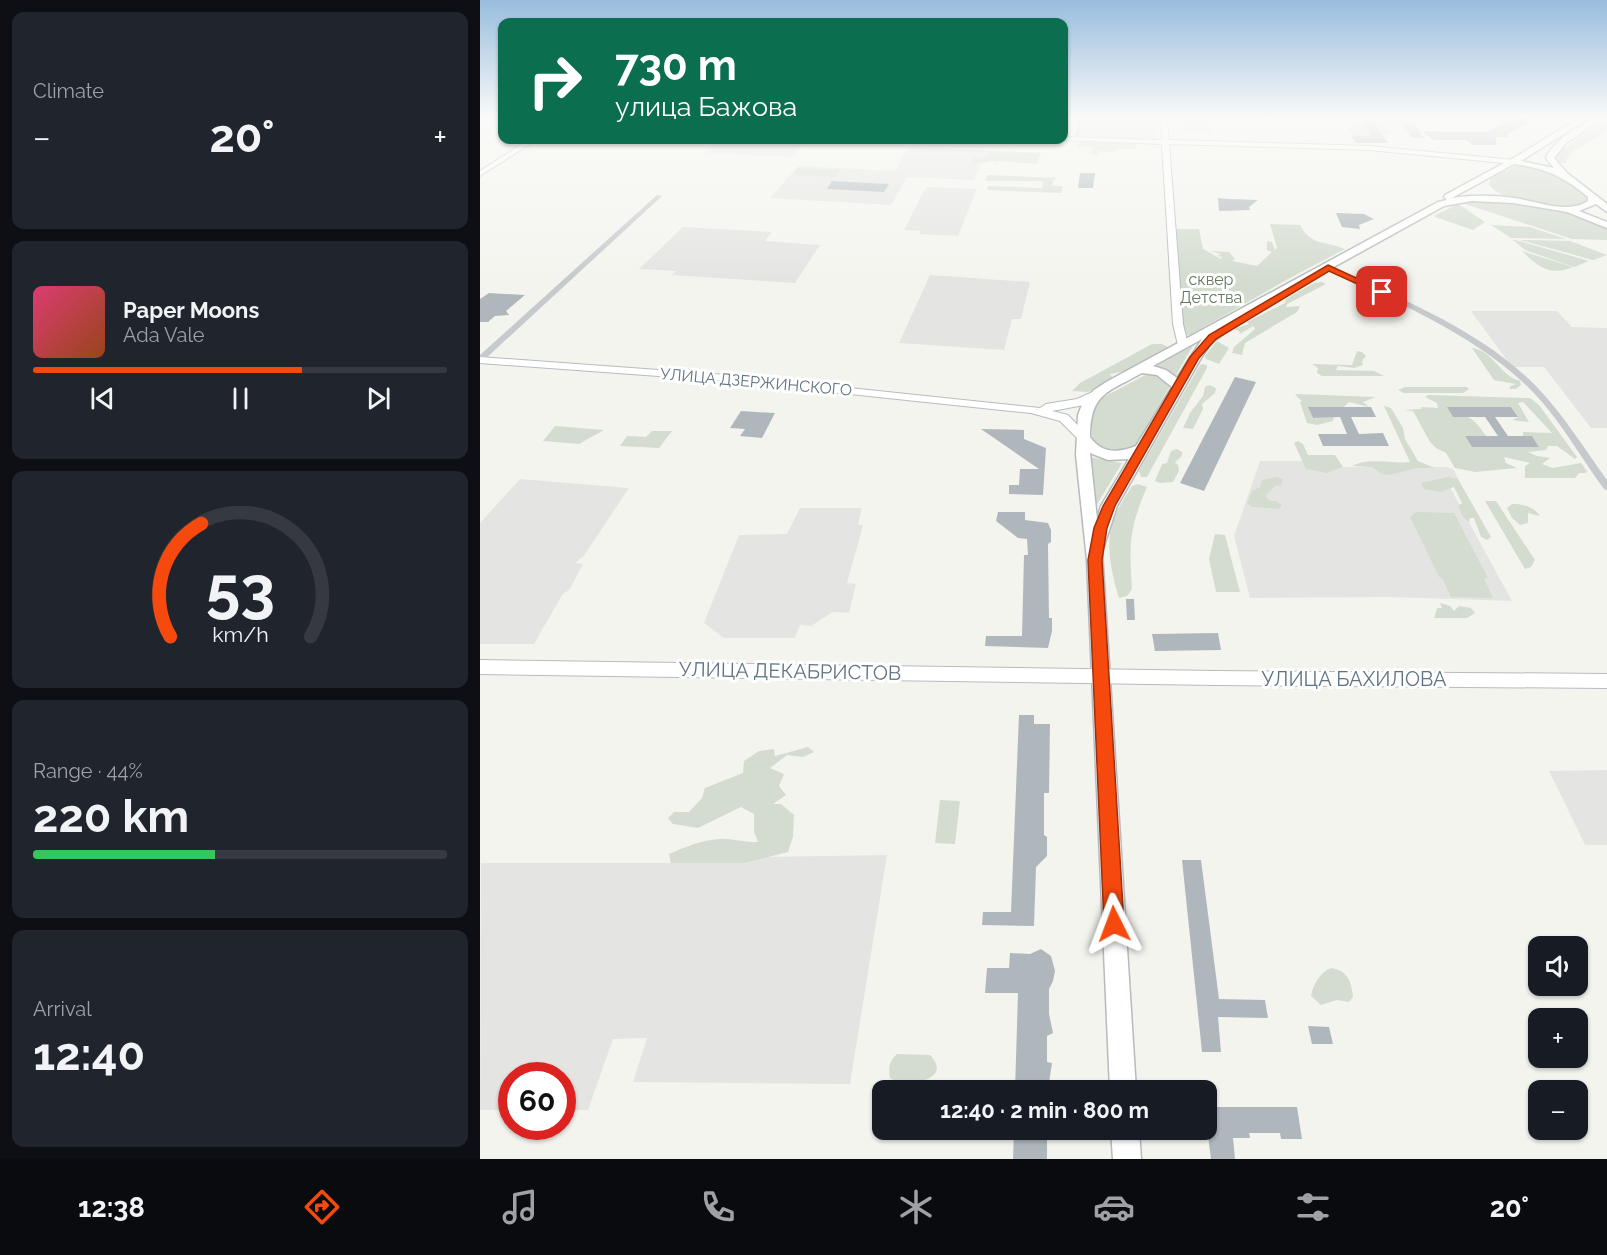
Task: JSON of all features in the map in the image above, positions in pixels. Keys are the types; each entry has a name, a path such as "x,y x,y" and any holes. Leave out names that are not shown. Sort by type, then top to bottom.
{"main road":[{"path":"1441,204 1447,198 1495,172"},
{"path":"1559,172 1566,175"},
{"path":"1563,172 1607,209"},
{"path":"1491,174 1486,187 1492,192 1523,202"},
{"path":"1555,208 1587,207 1593,202 1592,196"},
{"path":"1122,1080 1095,560 1086,502 1083,437 1089,402 1097,394 1139,369 1315,275 1441,204 1453,200 1482,197 1523,202 1590,216 1607,225"},
{"path":"1095,560 1101,528 1109,506 1178,386 1207,341 1312,279 1315,275"},
{"path":"1139,369 1158,370 1170,376 1178,386"},
{"path":"1083,437 1094,451 1104,455 1129,455 1140,450"},
{"path":"1126,1140 1127,1159"}],"street":[{"path":"1167,172 1178,324 1183,345"},
{"path":"480,360 659,196"},
{"path":"1328,267 1382,292 1474,341 1506,365 1538,394 1607,488"},
{"name":"УЛИЦА ДЗЕРЖИНСКОГО","path":"480,360 727,378 1032,409 1064,418 1083,437"},
{"name":"УЛИЦА ДЗЕРЖИНСКОГО","path":"1032,409 1068,405 1097,394"},
{"name":"УЛИЦА ДЕКАБРИСТОВ","path":"480,667 1100,677"},
{"name":"УЛИЦА БАХИЛОВА","path":"1100,677 1607,681"}],"shaded area":[{"path":"793,172 978,172 974,180 907,177 891,205 770,198"},
{"path":"926,187 977,189 958,236 920,234 921,231 904,230"},
{"path":"683,227 772,232 765,241 820,245 795,283 672,275 676,271 639,269"},
{"path":"930,275 1030,282 1021,319 1012,319 1004,350 899,343"},
{"path":"1471,311 1557,311 1572,327 1607,328 1607,428 1591,428 1544,367 1512,367"},
{"path":"1260,461 1304,461 1307,467 1447,467 1454,470 1458,479 1446,480 1512,601 1389,597 1250,598 1234,536"},
{"path":"520,479 629,488 584,556 575,563 583,564 570,589 562,595 534,644 480,644 480,523"},
{"path":"800,508 862,508 858,524 863,526 847,583 856,584 849,613 833,612 811,626 800,625 795,638 724,638 704,623 739,535 787,534"},
{"path":"1607,770 1607,845 1585,845 1549,771"},
{"path":"887,855 850,1084 633,1082 647,1038 613,1039 588,1110 576,1110 576,1062 498,1062 498,1110 480,1110 481,863 693,863 696,858"}],"green space":[{"path":"794,172 839,172 835,177 792,175"},
{"path":"1503,172 1551,172 1586,196 1587,201 1584,204 1561,206 1520,201 1497,192 1489,185 1491,178"},
{"path":"988,175 1058,178 1053,180 1052,186 1063,186 1061,193 987,190 988,186 1042,188 1043,181 988,181 985,180"},
{"path":"1474,201 1543,208 1581,217 1607,230 1607,240 1572,239 1462,203"},
{"path":"1458,204 1485,222 1473,230 1434,216"},
{"name":"сквер Детства","path":"1270,224 1300,225 1304,232 1314,240 1345,249 1190,335 1184,335 1175,229 1199,229 1203,249 1221,259 1222,257 1218,256 1221,254 1210,251 1229,252 1235,259 1232,261 1257,266 1272,252 1267,250 1267,241 1272,242 1275,250 1277,248"},
{"path":"1491,225 1530,227 1566,239 1511,238"},
{"path":"1513,240 1589,261 1574,267 1525,250"},
{"path":"1520,240 1570,241 1607,255 1593,260"},
{"path":"1522,251 1573,267 1557,271 1544,268"},
{"path":"1314,283 1326,284 1287,304 1286,307 1300,306 1297,312 1245,343 1242,355 1232,353 1234,347 1255,329 1253,326 1240,334 1234,329 1249,324 1247,322 1285,303 1286,299"},
{"path":"1204,337 1193,346 1176,375 1156,367 1156,365"},
{"path":"1217,341 1229,348 1219,364 1206,359 1205,356"},
{"path":"1152,344 1162,344 1168,347 1127,371 1110,374 1113,378 1088,392 1072,391 1080,383"},
{"path":"1472,348 1492,358 1507,374 1520,381 1521,385 1516,389 1510,389 1510,386 1516,384 1494,380"},
{"path":"1357,351 1366,356 1362,361 1363,365 1354,368 1338,366 1336,370 1374,371 1384,376 1322,376 1317,373 1318,368 1312,364 1352,365"},
{"path":"1202,364 1207,365 1207,368 1147,477 1141,477 1139,471"},
{"path":"1149,373 1171,384 1136,445 1125,453 1101,450 1092,441 1092,409 1098,400"},
{"path":"1209,385 1216,388 1215,393 1202,404 1203,409 1193,429 1183,428 1190,413 1203,396 1205,387"},
{"path":"1405,387 1467,387 1469,389 1463,393 1404,393 1398,390"},
{"path":"1295,395 1376,397 1363,402 1369,407 1349,402 1344,407 1309,407 1313,418 1334,417 1333,421 1317,425 1307,423 1300,402 1302,401"},
{"path":"1428,395 1530,398 1539,405 1577,457 1575,459 1557,446 1548,446 1546,450 1528,452 1550,458 1542,464 1553,468 1581,463 1587,471 1579,473 1575,478 1525,478 1525,466 1530,463 1504,457 1506,463 1517,468 1475,472 1455,468 1446,453 1430,442 1413,411 1404,410 1421,409 1421,407 1438,408 1437,403 1425,397","holes":["1523,402 1552,433 1523,432 1523,436 1532,436 1539,447 1472,447 1465,436 1486,436 1470,418 1447,407 1511,407 1518,417 1512,420 1529,422 1518,403"]},
{"path":"1384,406 1391,408 1418,461 1435,468 1416,468 1390,475 1382,474 1372,467 1352,466 1373,461 1410,462"},
{"path":"555,426 604,430 579,444 543,441"},
{"path":"652,431 672,431 659,448 620,446 627,436 646,437"},
{"path":"1298,441 1303,444 1308,455 1335,455 1343,467 1327,473 1306,469 1294,443"},
{"path":"1177,449 1182,452 1182,456 1175,462 1179,471 1173,482 1155,481 1162,464 1167,463 1171,451"},
{"path":"1090,457 1122,463 1093,511"},
{"path":"1275,477 1283,479 1281,485 1275,486 1265,496 1270,501 1276,501 1282,505 1279,509 1252,507 1247,503 1252,491 1260,487 1262,480"},
{"path":"1448,477 1458,479 1491,537 1487,540 1481,537 1474,518 1470,518 1469,522 1463,517 1458,506 1462,503 1454,487 1440,492 1424,489 1421,483"},
{"path":"1138,484 1147,487 1132,536 1132,589 1127,596 1119,598 1111,567 1110,535 1115,515 1132,486"},
{"path":"1485,501 1496,501 1535,560 1531,567 1525,569"},
{"path":"1512,504 1528,506 1540,516 1528,513 1528,523 1520,525 1512,518 1507,508"},
{"path":"1416,512 1454,513 1488,578 1484,579 1493,598 1451,597 1410,517"},
{"path":"1215,534 1225,535 1240,592 1216,592 1209,559"},
{"path":"1440,603 1450,606 1454,611 1459,606 1471,608 1475,613 1467,618 1434,618 1437,608 1442,608"},
{"path":"808,747 814,752 803,757 787,755 770,768 784,774 779,786 786,795 773,804 781,804 794,815 793,837 788,852 744,863 671,863 669,854 706,841 724,839 758,842 754,832 754,814 741,807 698,828 673,824 668,818 674,812 689,812 702,798 705,788 743,773 744,761 759,751 774,749 775,756"},
{"path":"940,800 960,801 955,844 935,843"},
{"path":"1331,968 1341,971 1348,978 1353,997 1349,1002 1337,1000 1321,1005 1311,996 1318,979"},
{"path":"897,1054 930,1055 936,1064 936,1071 925,1080 895,1080 890,1078 889,1071 892,1060"}],"building":[{"path":"1080,173 1095,173 1093,188 1078,188"},
{"path":"832,181 889,184 884,192 827,189"},
{"path":"1218,198 1258,200 1249,207 1250,210 1219,211"},
{"path":"1336,213 1364,214 1374,219 1359,225 1360,229 1342,227"},
{"path":"489,293 525,295 506,311 509,315 495,316 488,322 480,322 480,299"},
{"path":"1235,377 1256,382 1204,491 1180,483"},
{"path":"1308,407 1371,407 1376,417 1351,417 1359,434 1383,433 1389,446 1323,446 1318,434 1347,434 1340,417 1313,418"},
{"path":"1447,407 1511,407 1518,417 1495,417 1508,436 1532,436 1539,447 1472,447 1465,436 1498,436 1485,417 1453,417"},
{"path":"741,411 775,413 762,438 740,436 745,429 730,428"},
{"path":"981,429 1024,430 1024,439 1046,448 1043,495 1009,494 1009,485 1019,485 1020,469 1039,469"},
{"path":"998,512 1025,512 1025,520 1048,523 1051,530 1051,542 1048,544 1049,618 1052,618 1052,631 1048,648 985,646 986,636 1022,636 1024,555 1028,555 1027,539 1018,538 996,521"},
{"path":"1126,599 1134,599 1135,620 1127,620"},
{"path":"1218,633 1221,650 1155,651 1152,634"},
{"path":"1019,715 1034,715 1034,724 1050,724 1049,793 1044,793 1044,835 1047,837 1047,856 1036,867 1034,926 982,925 983,912 1011,912"},
{"path":"1182,860 1201,860 1219,999 1265,1000 1268,1018 1218,1017 1221,1052 1202,1052"},
{"path":"1041,949 1051,956 1055,971 1049,989 1049,1014 1053,1033 1047,1036 1047,1062 1052,1063 1049,1080 1015,1080 1018,993 985,993 987,968 1009,968 1010,953 1030,954"},
{"path":"1308,1026 1329,1027 1333,1044 1312,1044"},
{"path":"1217,1107 1297,1107 1302,1139 1281,1139 1280,1133 1249,1133 1250,1138 1233,1138 1235,1159 1211,1159 1209,1140 1217,1140"},
{"path":"1014,1140 1047,1140 1047,1159 1013,1159"}],"route":[{"path":"1114,924 1095,560 1101,528 1109,506 1195,357 1212,337 1312,279 1328,267 1382,292"}]}
